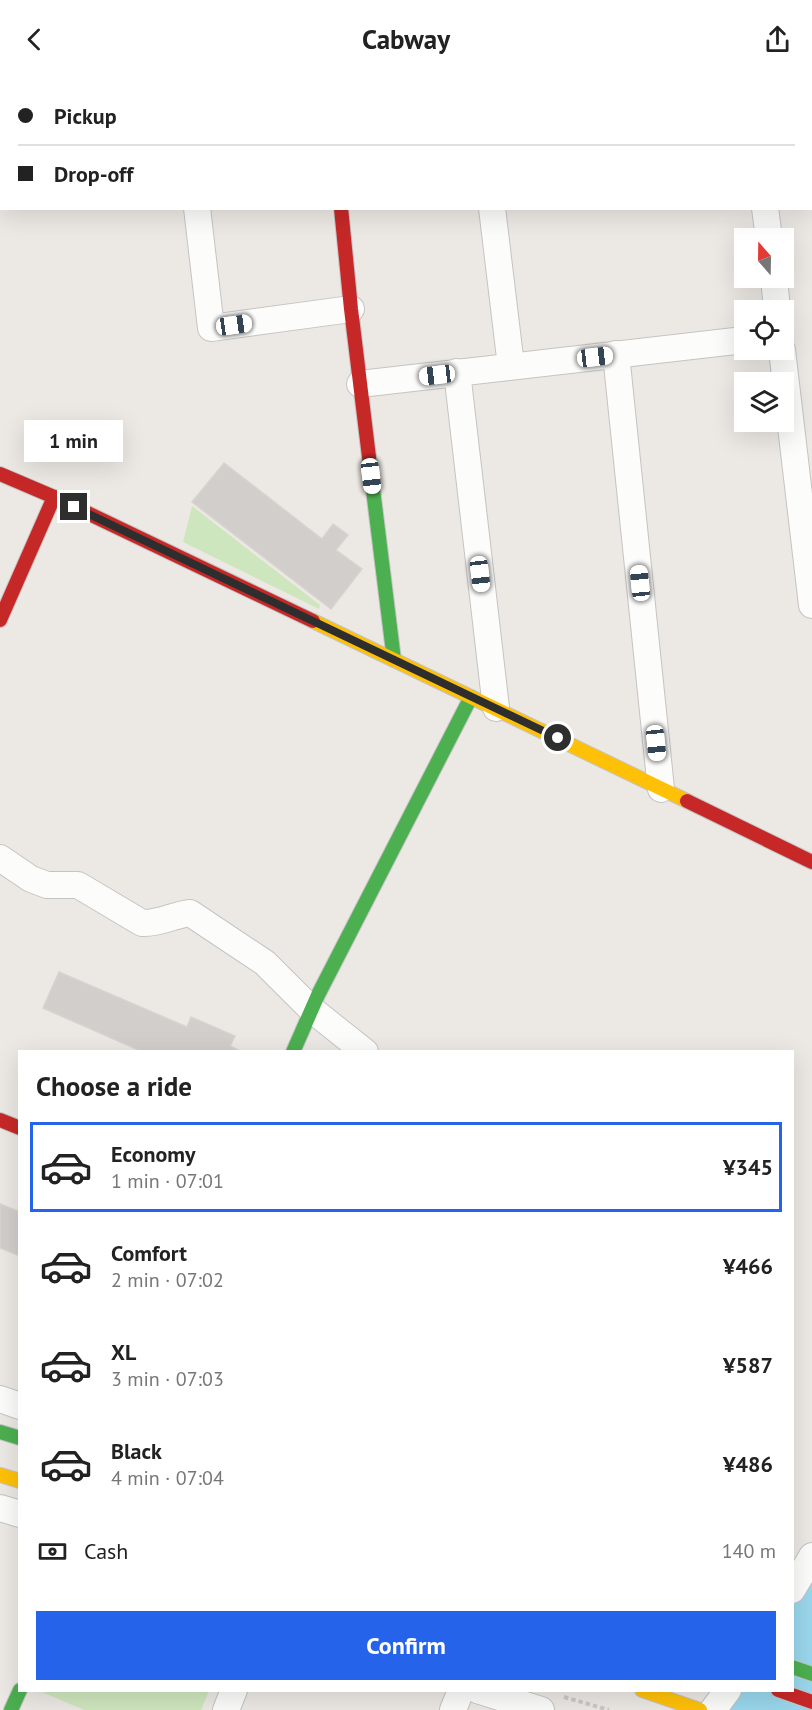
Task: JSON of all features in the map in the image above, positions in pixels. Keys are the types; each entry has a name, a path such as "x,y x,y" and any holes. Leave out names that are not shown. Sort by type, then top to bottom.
{"main road":[{"path":"340,210 394,660"},
{"path":"0,474 54,497 496,708 812,862"},
{"path":"0,620 54,497"},
{"path":"294,1050 311,1009 471,697"},
{"path":"0,1120 18,1127"},
{"path":"0,1432 18,1437"},
{"path":"0,1475 18,1480"},
{"path":"794,1668 812,1674"},
{"path":"11,1710 19,1692"},
{"path":"648,1692 700,1710"},
{"path":"784,1692 812,1702"}],"street":[{"path":"197,210 211,328 351,309"},
{"path":"492,210 511,366"},
{"path":"765,210 768,228"},
{"path":"360,384 734,341"},
{"path":"616,354 661,789"},
{"path":"783,360 812,605"},
{"path":"457,372 496,708"},
{"path":"0,858 30,879 47,885 78,885 142,923 154,924 177,915 190,913 266,963 311,1009 362,1050"},
{"path":"0,1399 18,1405"},
{"path":"0,1508 18,1513"},
{"path":"794,1587 812,1556"},
{"path":"226,1710 233,1692"},
{"path":"453,1710 460,1692"},
{"path":"488,1692 550,1703"},
{"path":"713,1710 726,1692"}],"path":[{"path":"550,1703 609,1710"}],"green space":[{"path":"192,506 320,605 319,609 183,542"},
{"path":"42,1692 209,1692 201,1710 84,1710"}],"water":[{"path":"812,1573 812,1710 725,1710 736,1692 794,1692 794,1602"}],"building":[{"path":"224,463 322,539 333,524 348,535 336,550 362,569 331,609 192,502"},
{"path":"59,972 187,1027 191,1017 235,1036 230,1046 238,1050 138,1050 43,1008"},
{"path":"0,1204 18,1211 18,1255 0,1248"}],"traffic: fast":[{"path":"369,457 394,660"},
{"path":"294,1050 318,995 471,697"},
{"path":"0,1432 18,1437"},
{"path":"794,1668 812,1674"},
{"path":"11,1710 19,1692"}],"traffic: slow":[{"path":"313,621 687,801"},
{"path":"0,1475 18,1480"},
{"path":"648,1692 700,1710"}],"traffic: jam":[{"path":"341,210 369,457"},
{"path":"0,474 54,497 313,621"},
{"path":"0,620 54,497"},
{"path":"687,801 812,862"},
{"path":"0,1120 18,1127"},
{"path":"784,1692 812,1702"}],"route":[{"path":"74,507 558,738"}]}
